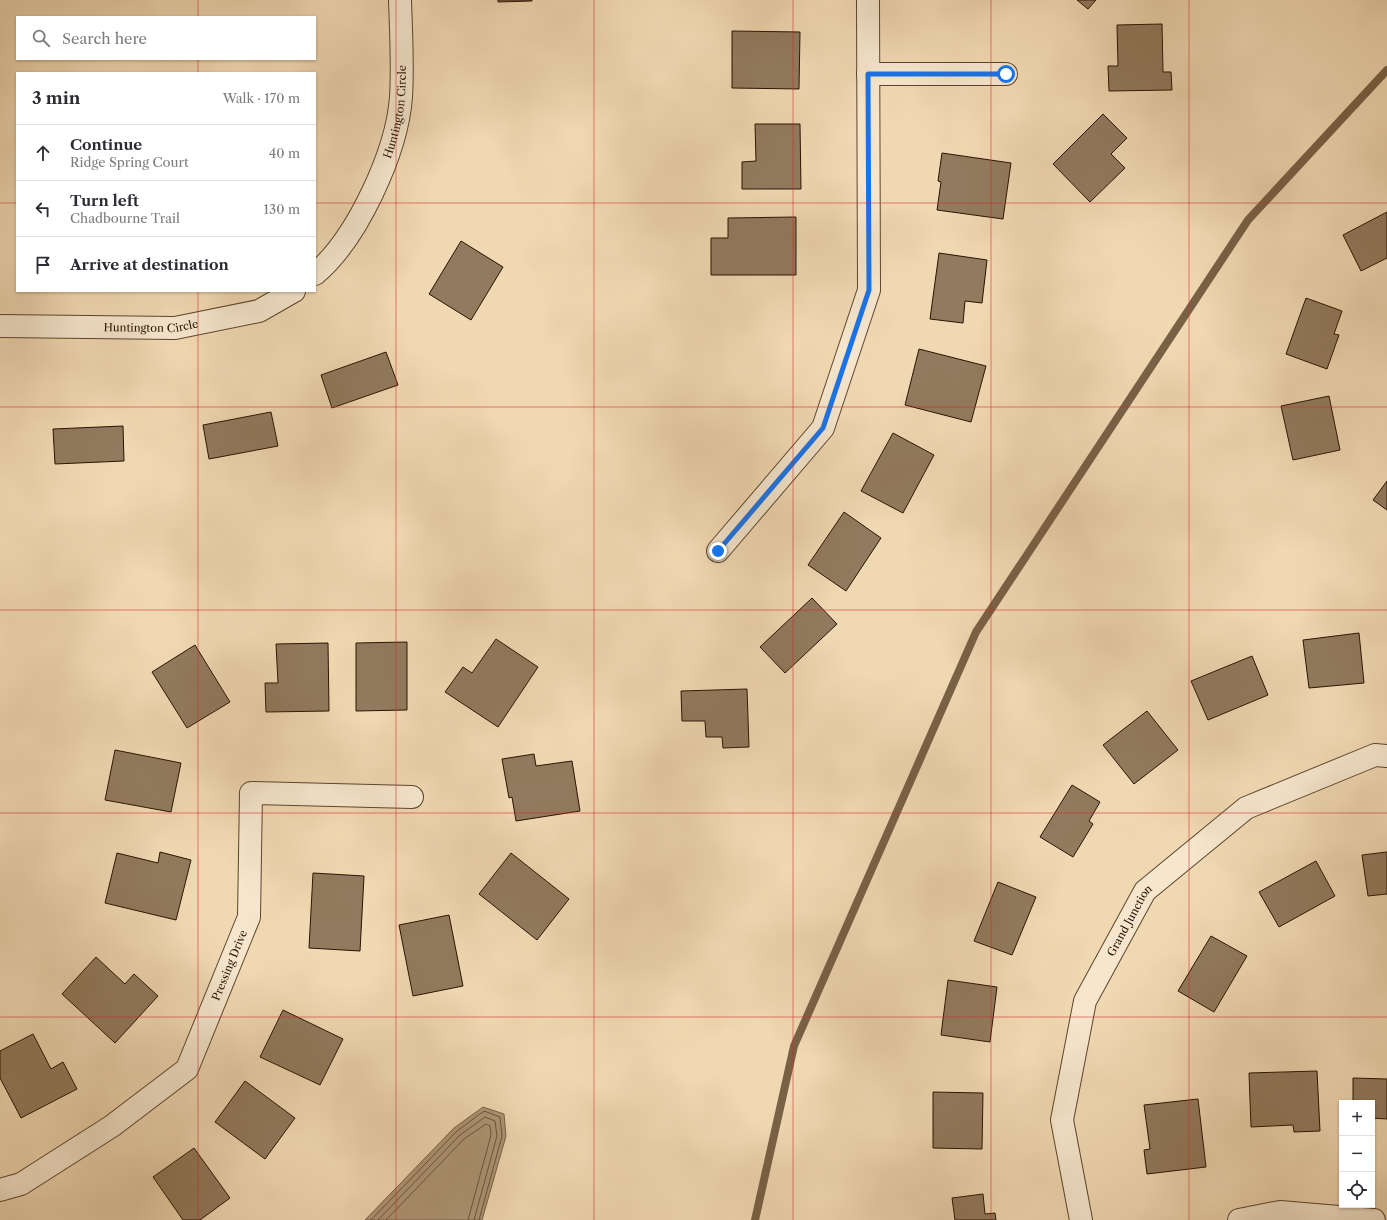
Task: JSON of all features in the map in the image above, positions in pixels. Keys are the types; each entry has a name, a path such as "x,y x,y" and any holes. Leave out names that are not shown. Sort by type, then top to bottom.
{"street":[{"name":"Huntington Circle","path":"316,273 344,244 367,206 394,140 401,98 400,0"},
{"path":"718,551 823,428 869,290 868,0"},
{"path":"868,74 1006,74"},
{"name":"Huntington Circle","path":"0,326 175,328 259,311 292,292"},
{"name":"Grand Junction","path":"1081,1220 1062,1120 1085,1001 1145,891 1246,808 1376,755 1387,756"},
{"name":"Pressing Drive","path":"0,1190 21,1184 112,1126 187,1069 249,917 251,793 412,797"},
{"path":"1239,1220 1280,1212 1374,1220"}],"water":[{"path":"483,1107 504,1114 506,1136 482,1220 365,1220 454,1128"}],"building":[{"path":"498,0 532,0 532,1 498,2"},
{"path":"1077,0 1096,0 1088,9"},
{"path":"1162,24 1163,72 1171,72 1172,90 1109,91 1108,66 1118,66 1117,25"},
{"path":"732,31 800,32 799,89 732,88"},
{"path":"1103,114 1127,138 1111,154 1125,168 1090,202 1053,164"},
{"path":"755,124 800,124 801,189 742,189 742,162 756,161"},
{"path":"942,153 1011,163 1003,219 937,210 941,182 938,181"},
{"path":"1387,212 1387,258 1361,271 1343,235"},
{"path":"796,217 796,275 711,275 711,238 728,238 728,218"},
{"path":"461,241 503,267 471,320 429,294"},
{"path":"939,253 987,260 982,303 965,301 963,323 930,319"},
{"path":"1306,298 1342,311 1334,334 1339,335 1327,369 1286,354"},
{"path":"919,349 986,366 971,422 905,405"},
{"path":"386,352 398,385 332,408 321,375"},
{"path":"1329,396 1340,450 1293,460 1281,406"},
{"path":"271,412 278,446 209,459 203,425"},
{"path":"123,426 124,461 55,464 53,429"},
{"path":"893,433 934,455 903,513 861,491"},
{"path":"1387,481 1387,510 1373,500"},
{"path":"844,512 881,538 846,591 808,565"},
{"path":"812,598 837,624 785,673 760,647"},
{"path":"1359,633 1364,683 1309,688 1303,640"},
{"path":"496,639 538,667 498,727 445,692 463,667 472,673"},
{"path":"407,642 407,710 356,711 356,643"},
{"path":"328,643 329,711 266,712 265,683 278,683 276,644"},
{"path":"195,645 230,702 187,728 152,672"},
{"path":"1252,656 1268,695 1208,720 1191,681"},
{"path":"747,689 749,747 723,748 722,737 706,737 705,721 682,721 681,691"},
{"path":"1147,711 1178,750 1134,784 1103,745"},
{"path":"115,750 181,763 171,812 105,800"},
{"path":"534,754 536,766 572,761 580,811 516,821 512,797 509,798 502,759"},
{"path":"1072,785 1100,802 1089,821 1093,824 1073,857 1040,837"},
{"path":"160,852 191,860 176,920 105,903 117,853 158,863"},
{"path":"1387,852 1387,894 1368,896 1362,855"},
{"path":"511,853 569,899 537,940 479,894"},
{"path":"1316,861 1335,896 1279,927 1259,892"},
{"path":"313,873 364,876 360,951 309,948"},
{"path":"998,882 1036,897 1012,955 974,941"},
{"path":"449,915 463,986 413,996 399,925"},
{"path":"1211,936 1247,956 1214,1012 1178,991"},
{"path":"96,957 125,984 134,974 158,996 115,1043 62,994"},
{"path":"948,980 997,987 990,1042 941,1035"},
{"path":"283,1010 343,1039 320,1085 260,1057"},
{"path":"33,1034 51,1069 63,1062 77,1089 21,1118 0,1078 0,1051"},
{"path":"1317,1071 1320,1131 1294,1132 1293,1125 1251,1127 1249,1073"},
{"path":"1353,1078 1387,1079 1387,1119 1375,1118 1375,1100 1353,1100"},
{"path":"245,1081 295,1118 265,1159 215,1122"},
{"path":"933,1092 983,1093 982,1149 933,1148"},
{"path":"1198,1099 1206,1167 1147,1174 1144,1150 1150,1149 1144,1105"},
{"path":"194,1148 230,1198 200,1220 183,1220 153,1177"},
{"path":"983,1194 985,1214 995,1213 996,1220 955,1220 952,1198"}],"waterway":[{"path":"755,1220 794,1046 976,632 1248,220 1387,70"}],"route":[{"path":"718,551 823,428 869,290 868,74 1006,74"}]}
